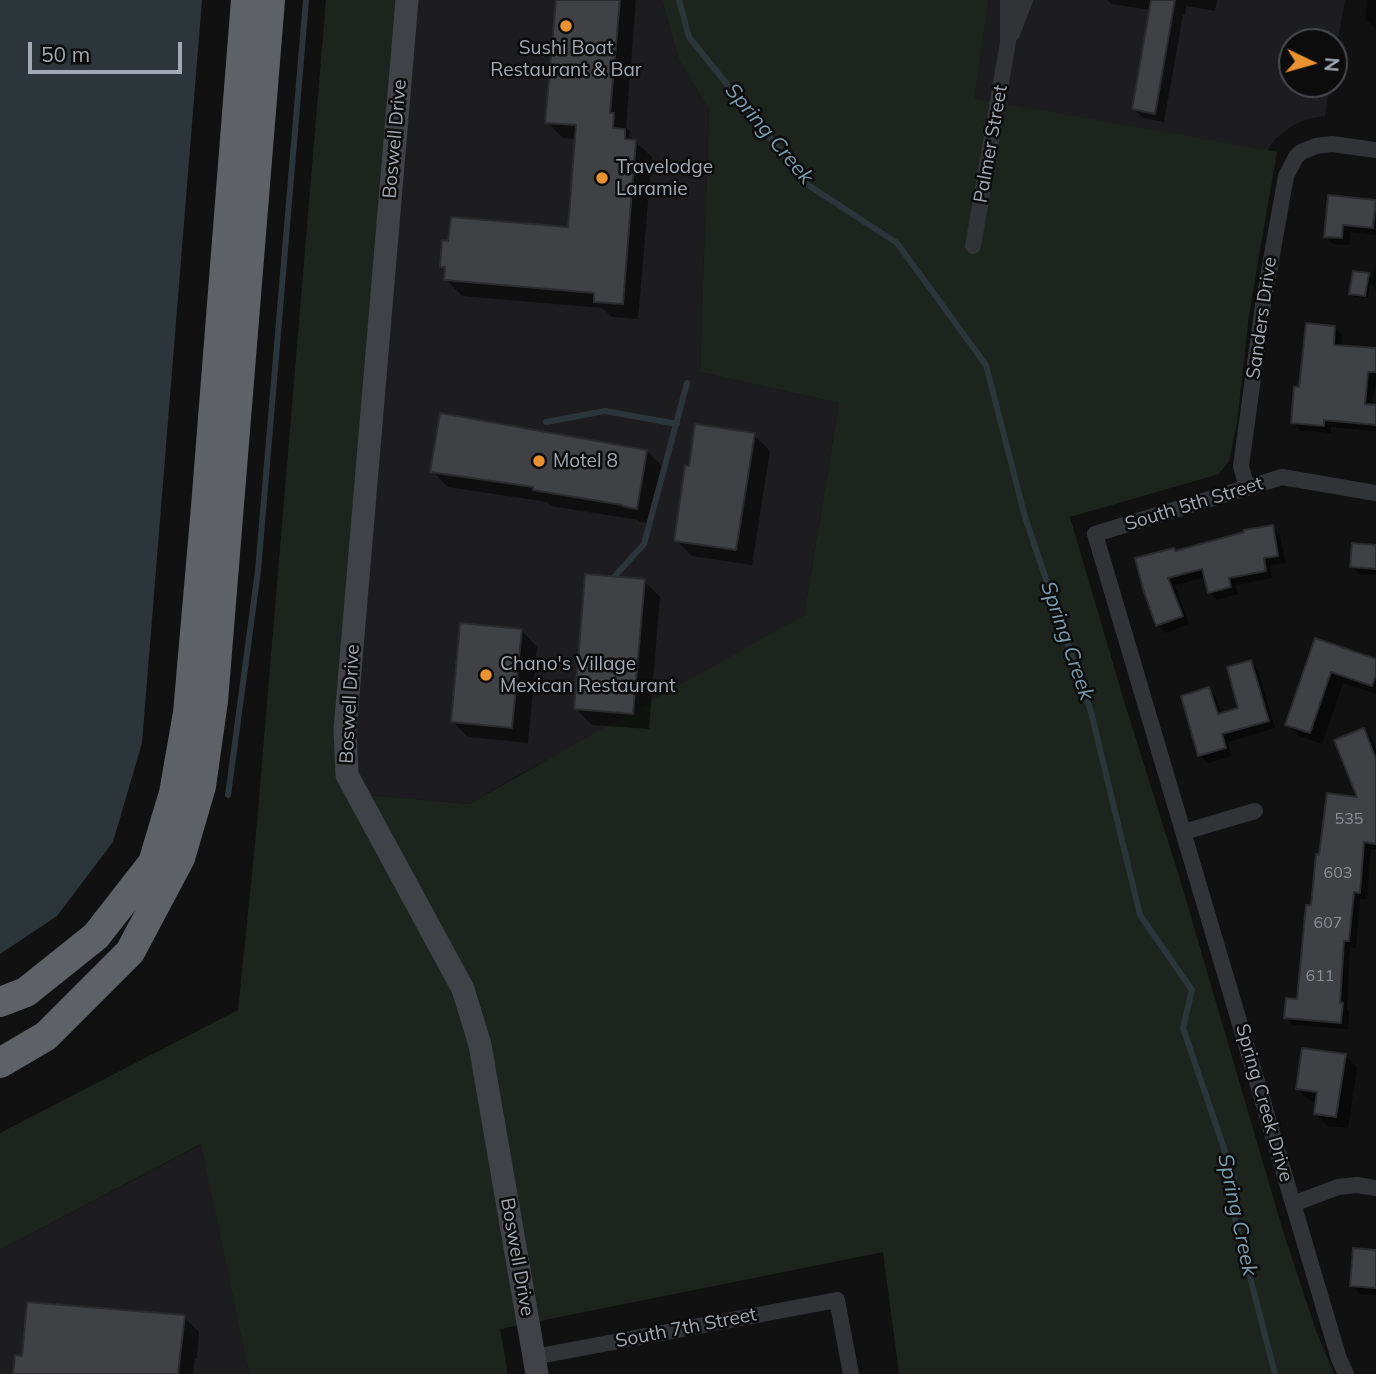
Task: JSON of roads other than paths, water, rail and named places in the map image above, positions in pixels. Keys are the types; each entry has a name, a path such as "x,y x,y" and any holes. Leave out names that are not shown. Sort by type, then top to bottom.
{"highway":[{"path":"0,1002 26,992 96,936 153,863 174,793 188,713 246,0"},
{"path":"0,1063 46,1036 130,952 180,858 201,786 213,701 270,0"}],"street":[{"name":"Boswell Drive","path":"407,0 345,730 347,775 463,989 480,1045 536,1365"},
{"name":"Palmer Street","path":"973,246 1008,42 1008,0"},
{"name":"Palmer Street","path":"1008,42 1025,0"},
{"name":"Sanders Drive","path":"1247,488 1241,466 1263,305 1284,182 1291,164 1301,152 1324,144 1376,150"},
{"name":"South 5th Street","path":"1095,534 1282,477 1376,493"},
{"name":"Spring Creek Drive","path":"1095,534 1339,1359 1346,1374"},
{"path":"1184,832 1255,811"},
{"path":"1293,1204 1338,1187 1357,1185 1376,1188"},
{"name":"South 7th Street","path":"536,1365 837,1300 851,1374"}],"waterway":[{"path":"228,795 258,571 306,0"},
{"name":"Spring Creek","path":"679,0 689,37 808,185 897,243 986,365 1025,517 1091,712 1140,915 1192,990 1183,1028 1234,1178 1233,1211 1275,1374"},
{"path":"614,577 644,544 687,383"},
{"path":"546,422 605,411 677,424"}],"place":[{"name":"Sushi Boat Restaurant & Bar","path":"566,26"},
{"name":"Travelodge Laramie","path":"602,178"},
{"name":"Motel 8","path":"539,461"},
{"name":"Chano's Village Mexican Restaurant","path":"486,675"}]}
